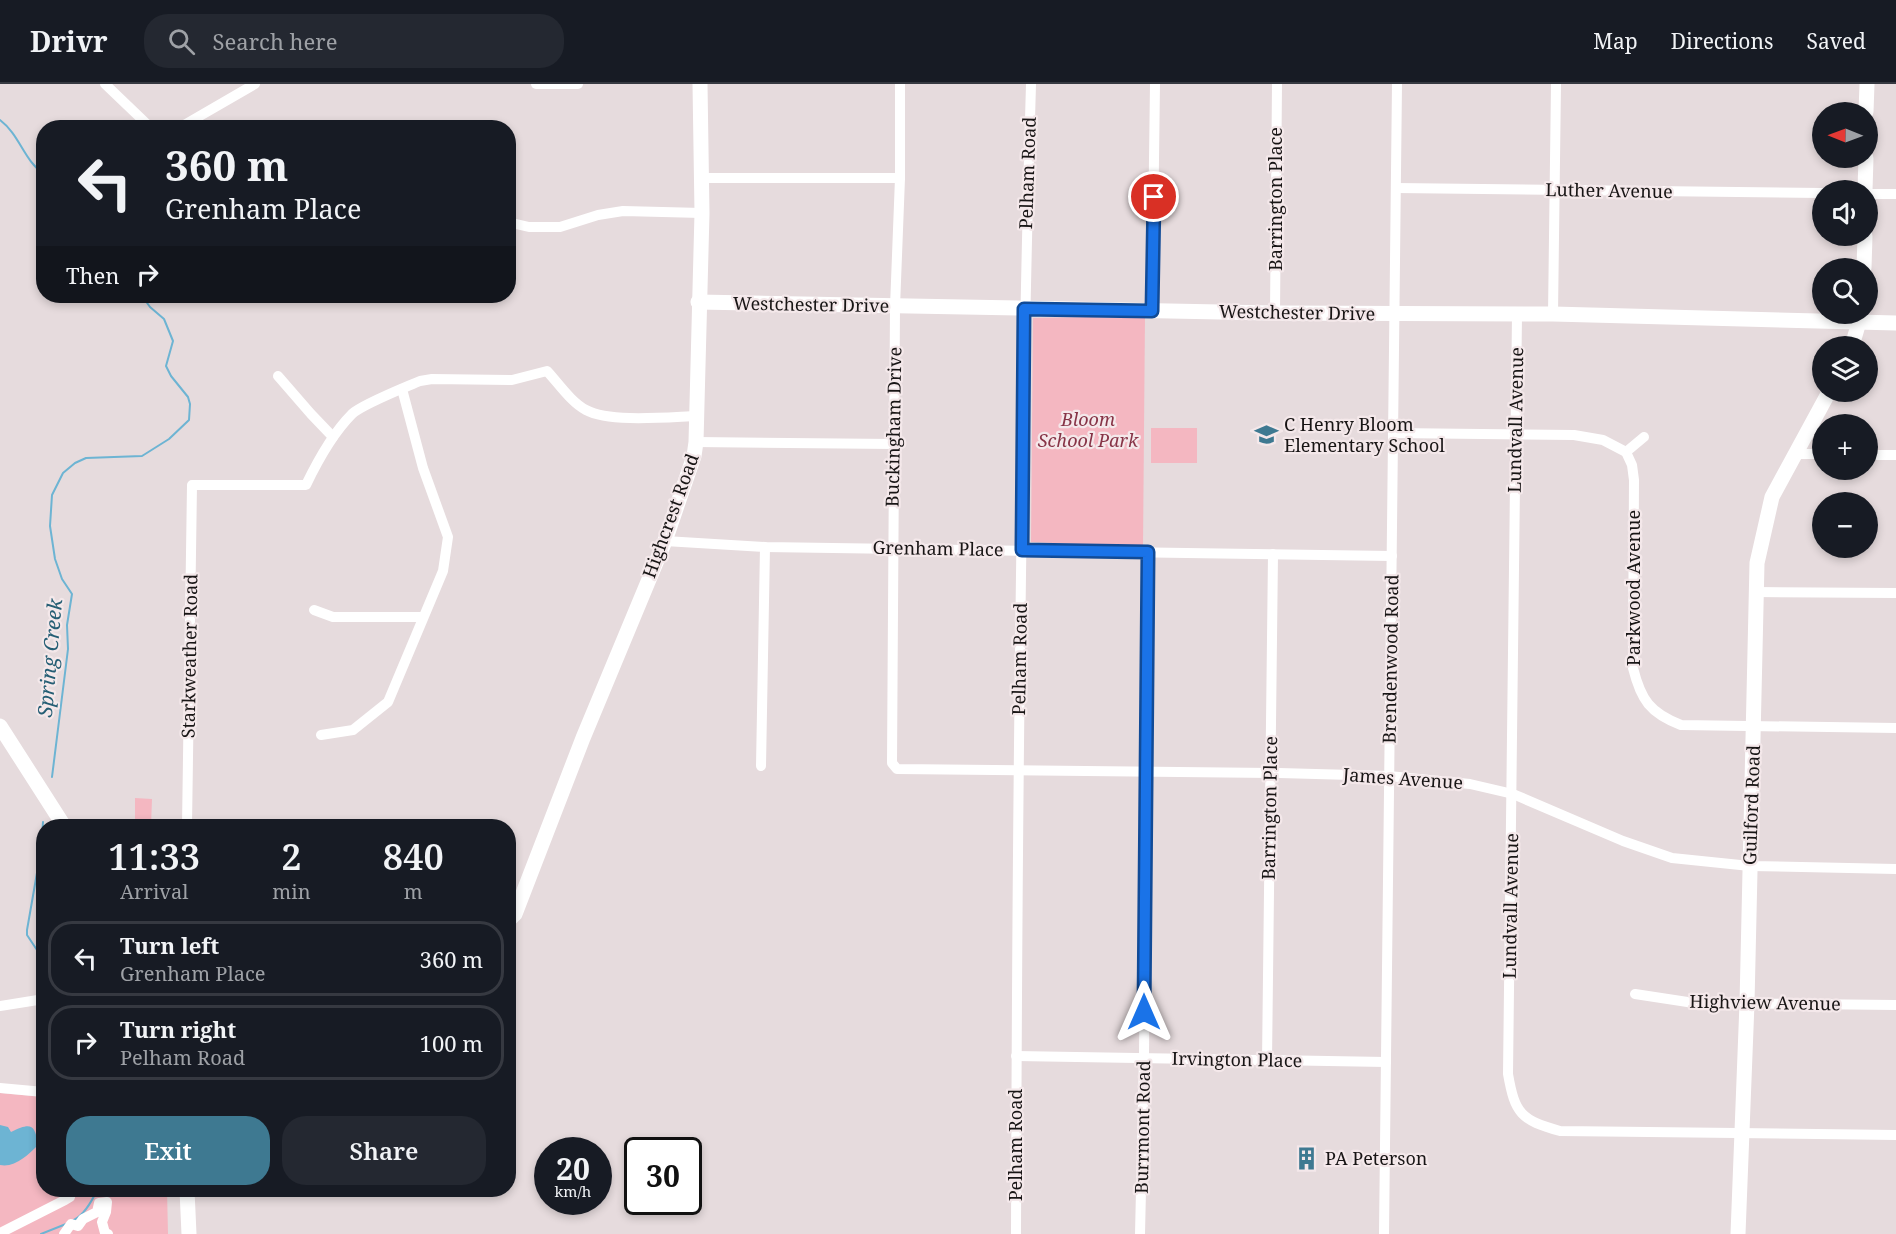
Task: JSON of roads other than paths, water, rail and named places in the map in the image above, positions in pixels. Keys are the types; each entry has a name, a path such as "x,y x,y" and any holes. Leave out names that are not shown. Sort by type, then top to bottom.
{"street":[{"path":"105,84 143,120"},
{"path":"193,120 255,84"},
{"path":"536,84 578,84"},
{"name":"Highcrest Road","path":"516,911 583,738 665,541 694,456 702,213 700,84"},
{"name":"Buckingham Drive","path":"897,769 892,763 895,307 900,178 900,84"},
{"name":"Pelham Road","path":"1016,1234 1018,770 1024,309 1031,84"},
{"path":"1152,311 1155,84"},
{"name":"Barrington Place","path":"1275,313 1277,84"},
{"name":"Brendenwood Road","path":"1384,1234 1397,84"},
{"path":"1552,314 1556,84"},
{"path":"1866,102 1867,84"},
{"path":"700,178 900,178"},
{"name":"Luther Avenue","path":"1396,188 1812,193"},
{"path":"1878,193 1896,194"},
{"path":"516,224 529,227 560,227 598,215 623,211 702,213"},
{"name":"Westchester Drive","path":"698,302 1275,313 1812,317"},
{"name":"Lundvall Avenue","path":"1517,315 1508,1074 1512,1098 1520,1113 1537,1125 1560,1131 1896,1135"},
{"name":"Westchester Drive","path":"1878,320 1896,323"},
{"path":"278,376 333,437 353,413 420,381 432,379 512,380 548,371 567,394 586,410 610,417 697,416"},
{"path":"321,735 352,730 388,702 443,570 448,537 423,468 402,389"},
{"name":"Guilford Road","path":"1738,1234 1747,1003 1756,592 1761,539 1772,497 1823,402"},
{"path":"1394,433 1584,437 1603,440 1626,452 1644,436"},
{"name":"Starkweather Road","path":"187,819 192,485 306,485 333,437"},
{"path":"696,442 894,444"},
{"name":"Parkwood Avenue","path":"1626,452 1632,465 1634,480 1633,669 1638,690 1648,706 1663,718 1680,725 1896,728"},
{"path":"1794,453 1812,454"},
{"path":"1878,455 1896,455"},
{"name":"Grenham Place","path":"665,541 765,547 1392,556"},
{"path":"761,766 765,547"},
{"name":"Burrmont Road","path":"1140,1234 1144,1058 1148,552"},
{"name":"Barrington Place","path":"1267,1061 1273,554"},
{"path":"1756,592 1896,593"},
{"path":"314,610 333,617 422,618"},
{"path":"0,726 60,819"},
{"name":"James Avenue","path":"897,769 1389,776 1470,784 1513,794 1623,842 1672,858 1750,866 1896,869"},
{"name":"Highview Avenue","path":"1635,994 1694,1003 1896,1005"},
{"path":"0,1006 36,1001"},
{"name":"Irvington Place","path":"1016,1056 1386,1062"},
{"path":"0,1088 36,1091"},
{"path":"0,1233 70,1197"},
{"path":"187,1197 189,1234"},
{"path":"64,1234 71,1224 78,1226 82,1219 97,1212 99,1203 107,1202 102,1222 105,1233 108,1234"}],"water":[{"path":"0,1125 8,1127 11,1132 27,1126 33,1129 36,1147 16,1163 0,1165"}],"waterway":[{"name":"Spring Creek","path":"0,120 7,126 36,168"},
{"name":"Spring Creek","path":"52,777 68,649 67,625 72,594 62,579 55,559 50,526 52,495 63,473 75,463 86,458 142,456 169,439 189,420 188,397 166,366 173,341 164,319 147,303"},
{"name":"Spring Creek","path":"36,879 27,930 27,935 36,948"},
{"name":"Spring Creek","path":"74,1220 85,1211 93,1197"},
{"name":"Spring Creek","path":"41,1234 66,1224"}],"place":[{"name":"C Henry Bloom Elementary School","path":"1266,435"},
{"name":"PA Peterson","path":"1307,1159"}],"park label":[{"name":"Bloom School Park","path":"1088,430"}]}
